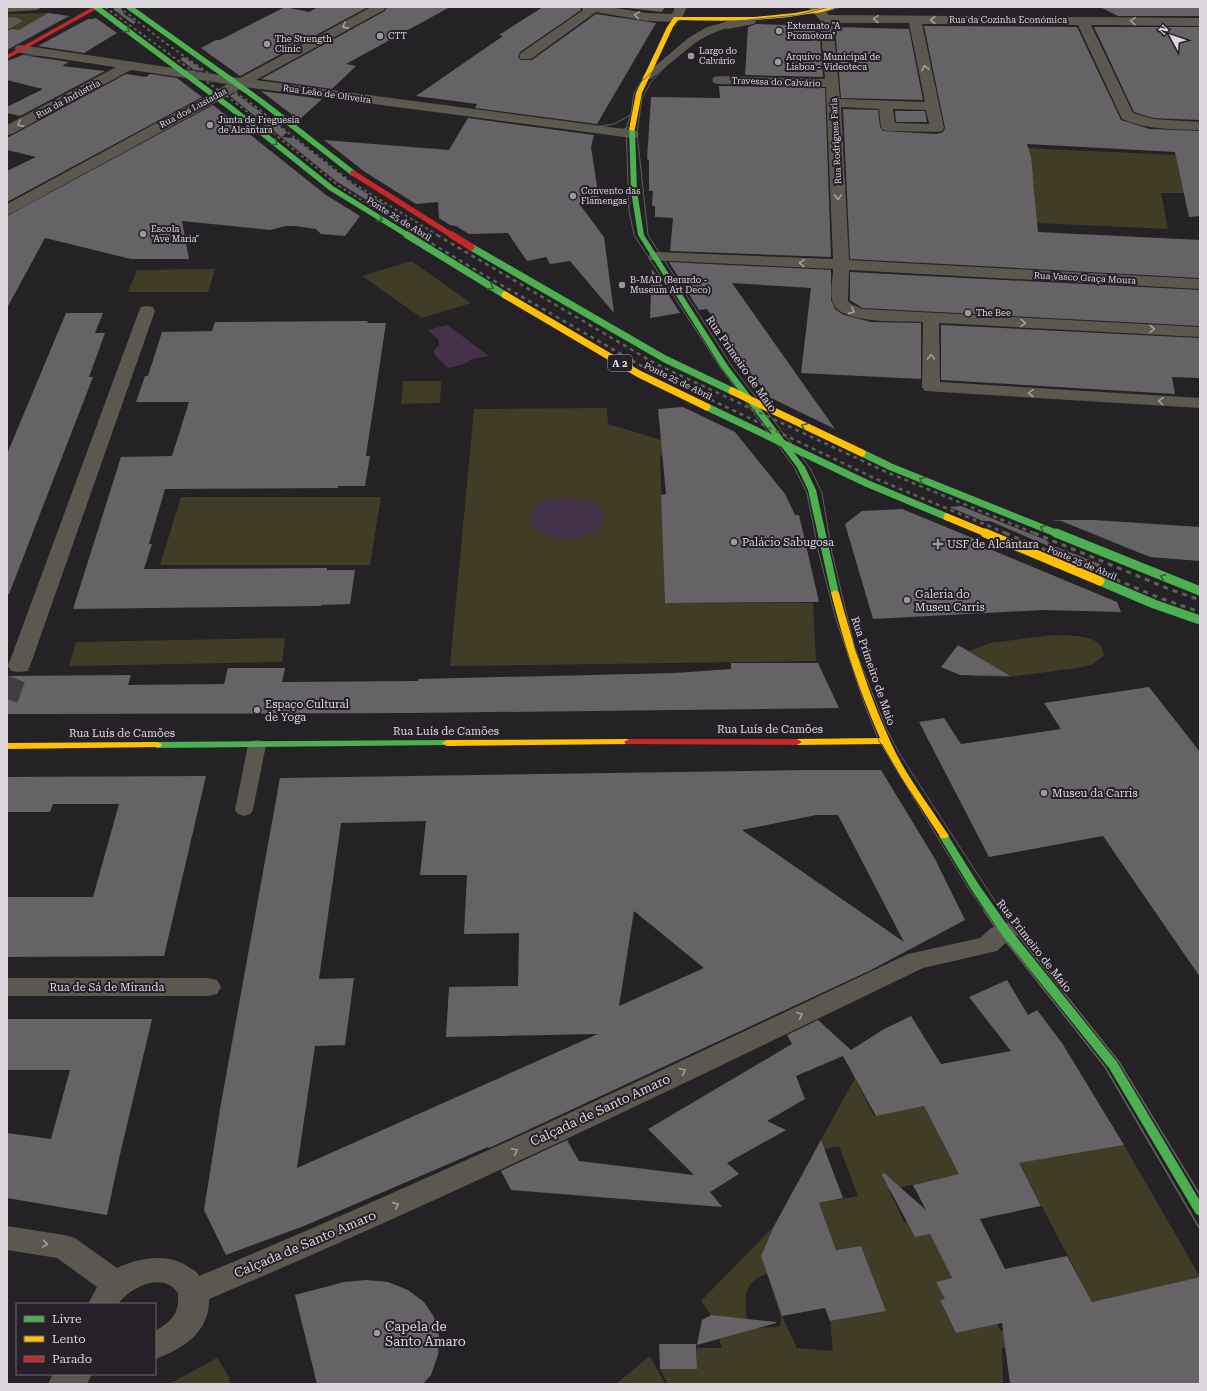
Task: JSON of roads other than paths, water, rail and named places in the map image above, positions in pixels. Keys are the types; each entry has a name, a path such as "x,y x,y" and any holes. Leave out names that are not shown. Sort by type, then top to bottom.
{"main road":[{"path":"7,58 97,7"},
{"name":"Ponte 25 de Abril","path":"97,7 231,108 331,188 471,275 639,374 866,484 1154,604 1200,620"},
{"name":"Ponte 25 de Abril","path":"129,7 262,102 360,179 500,265 665,360 890,467 1200,590"},
{"path":"647,77 678,13 750,21 795,17 819,13 834,7"},
{"name":"Rua Primeiro de Maio","path":"647,77 639,93 632,125 634,191 641,235 726,367 801,467 812,490 826,555 848,643 871,707 886,741 904,773 975,887 1006,932 1113,1065 1200,1211"},
{"name":"Rua Luís de Camões","path":"7,746 886,741"}],"street":[{"name":"Rua dos Lusíadas","path":"7,210 380,7"},
{"path":"526,56 591,8 647,17 678,13"},
{"name":"Rua da Cozinha Económica","path":"819,13 915,20 1200,22"},
{"name":"Rua Rodrigues Faria","path":"819,13 833,83 841,264 840,301 843,306 848,310 859,314 1200,332"},
{"path":"886,104 888,127 936,128 933,106 915,20"},
{"path":"728,25 750,21"},
{"path":"1083,21 1127,116 1138,121 1200,126"},
{"name":"Rua Leão de Oliveira","path":"21,50 242,82 632,134"},
{"name":"Rua da Indústria","path":"7,131 128,66"},
{"name":"Travessa do Calvário","path":"718,80 833,83"},
{"path":"834,103 933,106"},
{"path":"656,257 841,264"},
{"name":"Rua Vasco Graça Moura","path":"841,264 1200,284"},
{"path":"19,666 147,311"},
{"path":"931,318 931,387 1200,403"},
{"name":"Calçada de Santo Amaro","path":"193,1292 262,1264 456,1178 917,960 988,945 1000,934 1006,932"},
{"name":"Rua de Sá de Miranda","path":"7,988 208,986"},
{"path":"7,1238 64,1247 109,1294 130,1275 146,1271 162,1270 172,1272 181,1277 188,1283 193,1292 195,1302 193,1314 184,1328 169,1341 156,1346"},
{"path":"64,1384 75,1375"}],"lane":[{"path":"7,9 37,7"},
{"path":"7,20 18,21 7,27"},
{"path":"647,77 663,66 695,38 709,30 728,25"},
{"path":"244,810 257,745"}],"tunnel":[{"path":"7,699 19,666"}],"tram line":[{"path":"631,115 634,93 641,82 688,39 706,28 728,22 798,15 829,7"},
{"path":"824,12 841,7"},
{"path":"714,30 698,40 667,65 651,82 642,98 637,133 648,235 732,366 810,468 822,493 832,553 855,649 886,728 899,753 1002,912"},
{"path":"7,61 26,55 44,55 125,68 590,131 614,132 626,128"},
{"path":"596,127 614,124 631,115"},
{"path":"626,128 631,115"},
{"path":"626,128 630,127"},
{"path":"626,128 629,211 634,235 720,367 794,467 807,493 819,554 835,616 865,706 879,741 969,889 985,912"},
{"path":"984,911 1000,934 1105,1067 1200,1229"},
{"path":"1001,911 1014,930 1119,1062 1200,1195"}],"railway":[{"path":"105,7 240,106 339,186 420,236"},
{"path":"119,7 164,42 252,104 351,182 439,236"},
{"path":"418,235 647,369 874,478 1008,534"},
{"path":"437,235 656,364 884,471 1036,534"},
{"path":"1005,533 1160,598 1200,612"},
{"path":"1034,533 1169,589 1200,600"}],"place":[{"name":"Externato \"A Promotora\"","path":"779,31"},
{"name":"CTT","path":"380,36"},
{"name":"The Strength Clinic","path":"267,44"},
{"name":"Largo do Calvário","path":"691,56"},
{"name":"Arquivo Municipal de Lisboa - Videoteca","path":"778,62"},
{"name":"Junta de Freguesia de Alcântara","path":"210,125"},
{"name":"Convento das Flamengas","path":"573,196"},
{"name":"Escola \"Ave Maria\"","path":"143,234"},
{"name":"B-MAD (Berardo - Museum Art Deco)","path":"622,285"},
{"name":"The Bee","path":"968,313"},
{"name":"Palácio Sabugosa","path":"734,542"},
{"name":"USF de Alcântara","path":"938,544"},
{"name":"Galeria do Museu Carris","path":"907,600"},
{"name":"Espaço Cultural de Yoga","path":"257,710"},
{"name":"Museu da Carris","path":"1044,793"},
{"name":"Capela de Santo Amaro","path":"377,1333"}]}
